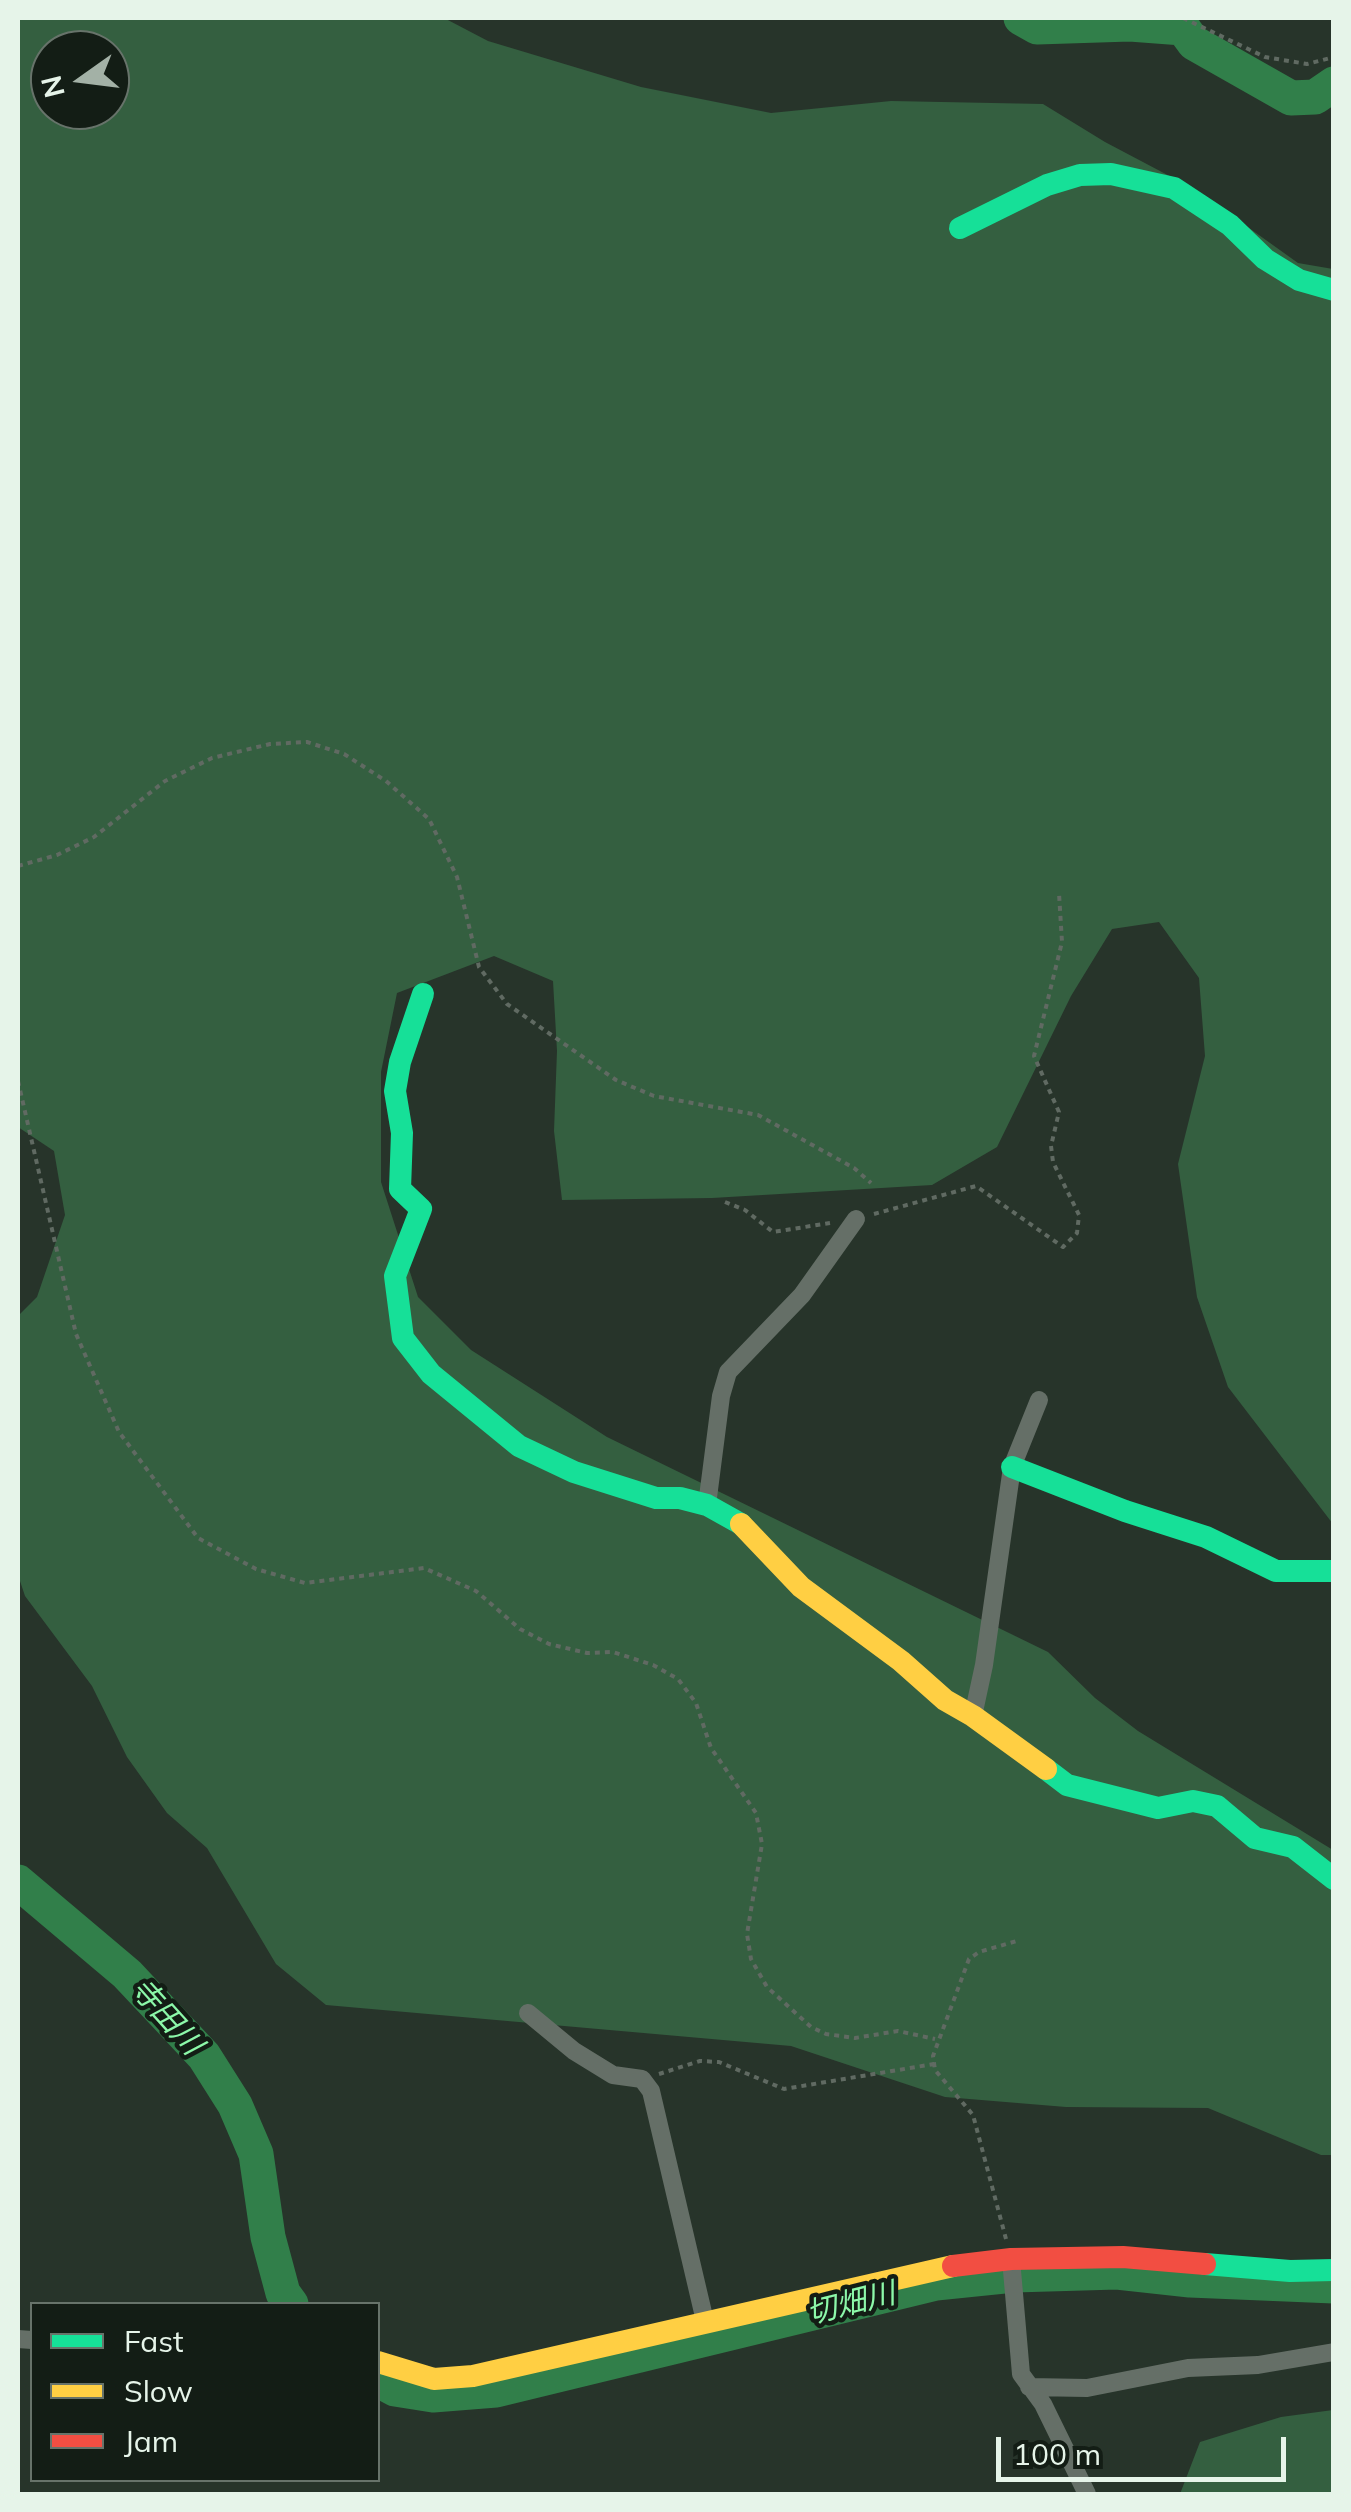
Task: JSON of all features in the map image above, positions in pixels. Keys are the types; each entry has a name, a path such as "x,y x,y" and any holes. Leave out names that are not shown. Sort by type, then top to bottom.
{"street":[{"path":"960,228 1048,185 1080,175 1111,174 1174,188 1230,224 1266,259 1299,280 1334,290"},
{"path":"424,994 394,1091 402,1133 400,1189 422,1209 395,1276 403,1338 431,1374 519,1446 574,1472 639,1493 707,1504 742,1525 801,1587 901,1662 944,1700 973,1716 1066,1785 1158,1808 1193,1801 1216,1806 1255,1838 1293,1847 1334,1879"},
{"path":"707,1504 721,1396 728,1372 802,1295 856,1218"},
{"path":"973,1716 1012,1467 1038,1400"},
{"path":"1012,1467 1126,1511 1206,1536 1276,1571 1334,1571"},
{"path":"528,2012 574,2052 613,2075 642,2079 651,2091 705,2321"},
{"path":"380,2363 434,2379 474,2376 954,2266 1012,2259 1123,2257 1334,2270"},
{"path":"1012,2259 1022,2374 1043,2404 1087,2494"},
{"path":"1028,2386 1087,2388 1188,2368 1258,2365 1334,2352"}],"path":[{"path":"1183,18 1266,57 1307,64 1334,57"},
{"path":"18,866 58,855 94,836 165,781 212,758 270,744 307,742 344,754 386,781 429,819 457,877 480,967 507,1004 616,1080 654,1096 758,1116 801,1136 871,1183"},
{"path":"724,1202 744,1210 773,1232 856,1218 976,1186 1064,1246 1077,1233 1079,1215 1053,1162 1051,1146 1059,1112 1034,1056 1062,942 1059,894"},
{"path":"18,1081 76,1334 119,1432 198,1538 256,1569 305,1583 424,1568 476,1591 520,1628 549,1644 586,1653 613,1652 653,1665 678,1679 696,1703 711,1748 756,1814 762,1844 747,1934 751,1959 767,1987 826,2034 855,2038 898,2031 935,2039"},
{"path":"1012,2259 972,2115 944,2084 933,2056 968,1959 1020,1940"},
{"path":"642,2079 700,2061 719,2062 784,2090 934,2064"}],"green space":[{"path":"18,18 444,18 488,41 641,87 771,113 891,101 1043,104 1196,190 1298,263 1333,269 1333,1524 1228,1387 1197,1297 1178,1164 1205,1056 1199,978 1159,922 1112,929 1071,996 997,1147 932,1185 712,1198 562,1200 554,1131 557,1051 553,981 494,956 397,993 381,1072 381,1182 418,1297 471,1350 607,1437 1048,1652 1095,1698 1138,1731 1333,1850 1333,2155 1321,2155 1208,2108 1066,2107 945,2097 791,2046 326,2005 276,1964 207,1848 167,1813 127,1757 92,1686 25,1596 18,1575 18,1316 37,1297 65,1215 54,1151 18,1127"},
{"path":"1333,2410 1333,2494 1180,2494 1200,2442 1281,2417"}],"waterway":[{"path":"1021,18 1037,27 1130,24 1183,28 1194,43 1291,98 1315,97 1334,84"},
{"name":"寺田川","path":"18,1882 127,1974 204,2056 235,2105 256,2154 268,2237 283,2293 290,2302"},
{"name":"切畑川","path":"380,2381 395,2389 433,2395 496,2390 936,2283 1014,2275 1117,2272 1190,2280 1334,2286"}],"traffic: fast":[{"path":"960,228 1047,185 1080,175 1111,174 1174,188 1230,225 1265,259 1299,280 1334,290"},
{"path":"423,994 400,1062 395,1091 402,1133 400,1189 421,1209 395,1276 403,1338 431,1374 519,1446 574,1472 656,1498 680,1498 707,1505 741,1524"},
{"path":"1012,1467 1125,1511 1206,1537 1276,1571 1334,1571"},
{"path":"1046,1769 1067,1785 1158,1808 1193,1801 1217,1806 1255,1838 1293,1847 1334,1879"},
{"path":"1205,2264 1290,2271 1334,2270"}],"traffic: slow":[{"path":"741,1524 801,1587 901,1661 945,1700 1046,1769"},
{"path":"380,2363 434,2379 473,2376 953,2266"}],"traffic: jam":[{"path":"953,2266 1011,2259 1123,2257 1205,2264"}]}
